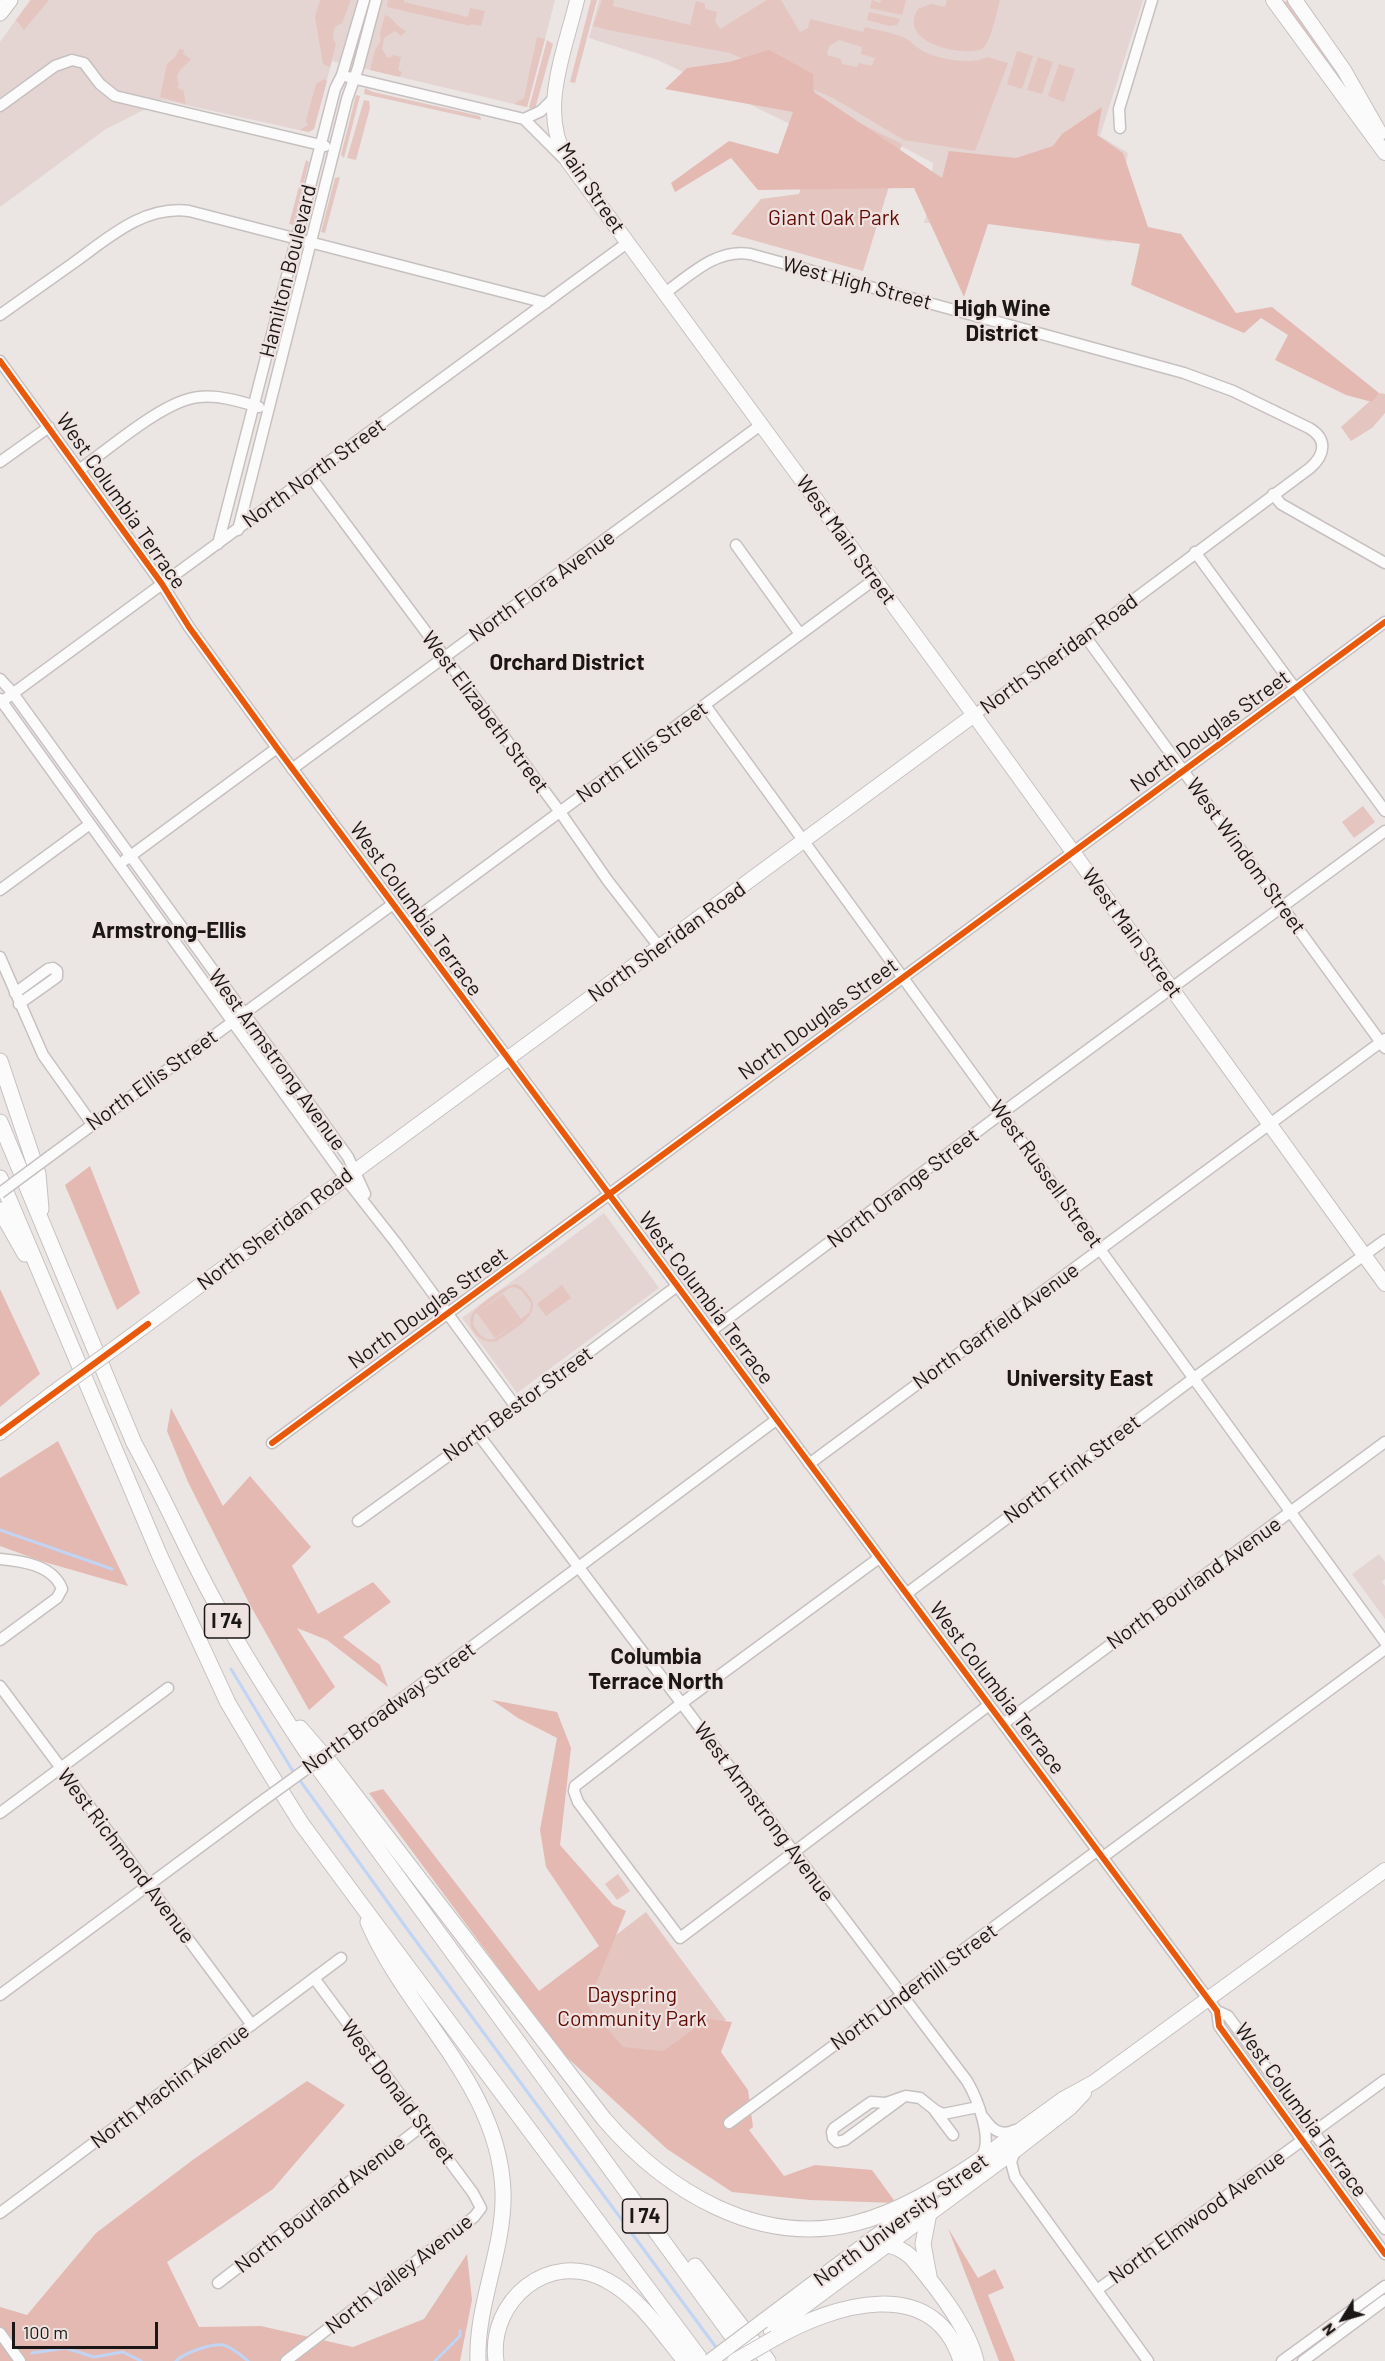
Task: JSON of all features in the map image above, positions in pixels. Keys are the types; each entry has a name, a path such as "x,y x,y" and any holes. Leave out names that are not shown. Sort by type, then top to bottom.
{"highway":[{"path":"0,13 10,0"},
{"path":"0,1061 38,1174 41,1221"},
{"name":"I 74","path":"0,1122 134,1443 196,1567 263,1685 306,1751 750,2361"},
{"name":"I 74","path":"0,1178 52,1298 138,1509 228,1703 301,1823 702,2361"},
{"path":"0,1210 52,1298"},
{"path":"263,1685 331,1764 604,2119 635,2152 672,2182 710,2204 744,2218 781,2227 816,2228 852,2224 886,2213 926,2194 975,2163"},
{"path":"360,1903 380,1950 466,2079 485,2117 498,2153 503,2203 500,2233 480,2321 478,2361"},
{"path":"540,2072 768,2361"},
{"path":"929,2213 923,2244 930,2282"},
{"path":"866,2244 886,2244 905,2251 962,2327 976,2361"},
{"path":"496,2361 496,2331 510,2302 524,2288 538,2280 552,2274 570,2272 597,2276 617,2287 654,2323 685,2361"},
{"path":"733,2361 769,2330 810,2320 837,2310 865,2305 895,2305 917,2310 938,2323 954,2343 961,2361"}],"main road":[{"name":"Main Street","path":"578,0 554,98 556,135 562,152 665,293"},
{"path":"1273,0 1385,153"},
{"path":"1295,0 1344,70 1385,142"},
{"name":"West Main Street","path":"665,293 974,715 1385,1284"},
{"name":"North Sheridan Road","path":"0,1433 974,715"},
{"name":"North University Street","path":"769,2330 866,2244 1063,2099 1094,2082 1385,1869"},
{"name":"North University Street","path":"710,2361 769,2330 1017,2149 1070,2108 1094,2082"}],"street":[{"name":"Hamilton Boulevard","path":"218,544 320,144 364,0"},
{"name":"Hamilton Boulevard","path":"238,530 334,148 376,0"},
{"path":"1120,128 1119,109 1152,0"},
{"path":"0,106 55,66 72,60 84,63 100,84 115,96 334,148"},
{"path":"342,75 524,119 574,169"},
{"path":"524,119 541,111 554,98"},
{"path":"0,315 120,229 153,213 172,210 189,211 546,303"},
{"name":"North North Street","path":"1,702 627,243"},
{"name":"West High Street","path":"665,293 722,256 735,252 750,254 1184,373 1233,391 1309,428 1318,435 1323,443"},
{"name":"West Columbia Terrace","path":"0,361 162,584 185,621 292,769 507,1060 1217,2011 1228,2016 1385,2229"},
{"path":"79,470 164,409 184,399 210,397 268,409"},
{"name":"North Flora Avenue","path":"292,769 762,424"},
{"path":"0,462 49,427"},
{"name":"North Sheridan Road","path":"974,715 1085,636 1315,463 1323,451 1323,443"},
{"name":"West Elizabeth Street","path":"310,476 560,812 608,881 660,948"},
{"path":"1273,494 1281,504 1385,563"},
{"path":"736,545 800,634"},
{"path":"1195,552 1385,811"},
{"name":"North Ellis Street","path":"408,924 875,579"},
{"name":"North Douglas Street","path":"272,1443 1385,622"},
{"name":"West Windom Street","path":"1085,636 1384,1043"},
{"name":"West Armstrong Avenue","path":"0,679 14,694 348,1157 350,1174"},
{"name":"West Armstrong Avenue","path":"1,702 232,1021 362,1189 396,1242 516,1407"},
{"name":"West Russell Street","path":"705,705 1385,1642"},
{"path":"119,864 277,748"},
{"path":"0,890 90,824"},
{"name":"North Orange Street","path":"711,1331 1385,831"},
{"name":"North Ellis Street","path":"0,1193 393,904"},
{"path":"0,957 48,1063 92,1124"},
{"name":"North Garfield Avenue","path":"809,1464 1270,1124 1384,1043"},
{"name":"North Frink Street","path":"906,1594 1194,1378 1385,1240"},
{"name":"North Bestor Street","path":"358,1521 516,1407 677,1286"},
{"name":"North Broadway Street","path":"0,1995 776,1420"},
{"name":"West Armstrong Avenue","path":"478,1434 967,2081 978,2107 992,2129 1004,2134 1039,2117"},
{"name":"North Bourland Avenue","path":"1003,1724 1385,1442"},
{"path":"879,1558 578,1782 574,1789 578,1802 680,1938 989,1705"},
{"path":"0,1559 46,1570 54,1576 61,1587 61,1593 57,1598 0,1640"},
{"name":"North Underhill Street","path":"729,2123 902,1995 1385,1649"},
{"name":"West Richmond Avenue","path":"0,1686 252,2025"},
{"path":"0,1813 168,1688"},
{"name":"North Machin Avenue","path":"0,2213 341,1959"},
{"name":"West Donald Street","path":"314,1978 478,2199 481,2208"},
{"name":"West Columbia Terrace","path":"1217,2011 1219,2026 1385,2254"},
{"name":"North Elmwood Avenue","path":"1096,2290 1385,2080"},
{"path":"902,2098 847,2139 839,2142 833,2138 833,2129 866,2105 873,2102 886,2103 902,2098 910,2096 920,2098 933,2109 953,2135"},
{"path":"933,2109 947,2114 978,2107"},
{"name":"West Armstrong Avenue","path":"975,2163 984,2154 986,2142 978,2107"},
{"name":"North Bourland Avenue","path":"218,2283 422,2126"},
{"path":"1017,2149 1012,2156 1011,2166 1015,2177 1148,2361"},
{"name":"North Valley Avenue","path":"286,2361 474,2217 481,2208"},
{"path":"1282,2361 1385,2286"},
{"path":"1303,2361 1385,2300"},
{"path":"0,2333 20,2361"}],"shaded area":[{"path":"30,0 555,0 527,107 332,61 314,129 308,132 163,100 106,129 0,207 0,42"},
{"path":"599,0 1143,0 1100,136 1128,153 1111,242 1004,224 924,223 930,203 933,163 827,107 817,137 658,60 589,38"},
{"path":"769,50 813,74 814,92 942,178 949,151 1016,158 1053,146 1062,134 1102,107 1097,135 1123,153 1148,227 1181,234 1236,313 1272,307 1379,393 1372,402 1346,395 1275,360 1288,335 1261,318 1244,333 1131,285 1140,244 988,224 964,297 914,188 758,190 731,158 675,192 671,183 729,141 778,154 793,112 665,89 687,68 729,62"},
{"path":"90,1166 140,1293 117,1310 65,1185"},
{"path":"604,1213 659,1288 517,1393 462,1318"},
{"path":"0,1289 40,1374 0,1407"},
{"path":"171,1408 223,1506 250,1476 311,1547 292,1566 318,1614 373,1582 391,1602 343,1637 380,1665 388,1687 327,1640 297,1628 335,1687 309,1710 249,1603 188,1482 167,1431"},
{"path":"58,1441 128,1586 41,1561 0,1546 0,1478"},
{"path":"1379,1554 1385,1562 1385,1579 1382,1582 1385,1586 1385,1619 1352,1574"},
{"path":"492,1700 557,1712 571,1748 560,1845 613,1905 626,1911 587,2005 623,2047 663,2051 708,2019 732,2022 721,2052 748,2090 753,2127 749,2130 784,2176 815,2165 872,2170 896,2203 810,2200 732,2192 667,2149 560,2051 369,1793 383,1789 539,1991 599,1946 546,1867 540,1830 557,1738 518,1718"},
{"path":"307,2081 345,2105 273,2189 167,2262 199,2327 261,2326 353,2347 424,2319 467,2254 472,2300 460,2361 0,2361 0,2307 27,2315 96,2233 194,2159"},
{"path":"948,2228 978,2278 995,2269 1004,2288 988,2295 1015,2361 999,2361"}],"green space":[{"path":"31,0 49,0 24,30 16,20"},
{"path":"320,0 351,0 342,23 334,30 333,37 336,44 330,67 323,64 315,17"},
{"path":"388,0 404,0 404,2 468,17 470,8 485,11 481,26 471,24 470,26 387,7"},
{"path":"591,0 597,0 575,83 570,82"},
{"path":"602,0 614,0 613,6 690,25 696,1 705,4 705,9 717,12 715,21 720,29 767,0 781,0 800,32 808,28 810,19 863,32 865,27 909,40 925,52 942,58 972,61 987,57 1008,63 975,151 904,140 833,98 730,53 593,26","holes":["839,40 862,47 861,54 875,58 872,66 859,63 857,67 842,64 841,59 827,55 829,46"]},
{"path":"872,0 880,3 881,0 906,0 902,15 870,8"},
{"path":"947,0 1000,0 991,33 983,48 976,51 951,50 925,40 917,32 914,21 918,9 931,4 945,7"},
{"path":"1278,0 1288,2 1330,61 1325,65"},
{"path":"869,12 900,19 897,25 890,26 867,20"},
{"path":"385,15 406,31 401,36 395,31 384,38 382,49 387,57 391,58 392,55 401,57 398,70 402,72 400,77 370,70 375,50 381,41 380,34"},
{"path":"537,37 545,39 527,107 514,104 524,98"},
{"path":"547,40 553,44 535,109 529,108"},
{"path":"179,49 184,50 183,54 191,59 177,76 179,84 177,87 183,89 186,104 160,97 167,64 176,56"},
{"path":"1017,51 1033,56 1022,89 1007,84"},
{"path":"1038,57 1053,62 1042,94 1027,90"},
{"path":"1059,64 1075,69 1064,102 1048,96"},
{"path":"324,79 327,81 314,129 309,132 300,130 308,125 306,121 316,84"},
{"path":"365,88 373,92 480,116 481,120 364,94"},
{"path":"356,95 360,96 344,158 341,155"},
{"path":"364,100 369,101 370,108 356,160 347,158"},
{"name":"Giant Oak Park","path":"827,107 902,144 863,271 731,234 761,199 799,194"},
{"path":"306,160 309,162 293,225 289,224"},
{"path":"340,177 325,233 321,232 335,178"},
{"path":"1379,393 1385,394 1385,413 1372,428 1351,441 1341,427"},
{"path":"1363,806 1375,822 1354,838 1342,822"},
{"path":"516,1284 521,1287 530,1297 533,1304 529,1317 497,1341 482,1339 474,1332 470,1323 473,1313 490,1297","holes":["514,1287 521,1290 531,1303 530,1312 495,1339 491,1340 482,1336 473,1325 474,1315 509,1288"]},
{"path":"562,1285 571,1298 546,1316 537,1304"},
{"path":"503,1294 521,1319 495,1338 477,1313"},
{"path":"618,1874 630,1891 617,1900 605,1884"},
{"name":"Dayspring Community Park","path":"646,1912 726,2020 620,2100 538,1995"}],"waterway":[{"path":"0,1530 112,1569"},
{"path":"231,1669 291,1768 718,2350"},
{"path":"435,2361 460,2336 460,2331"},
{"path":"176,2361 191,2352 218,2345 230,2348 248,2361"},
{"path":"32,2353 66,2348 94,2357 123,2352 141,2361"}],"cycle path":[{"path":"0,361 162,584 189,627 277,748 1217,2011 1219,2026 1385,2254"},
{"path":"272,1443 1385,622"},
{"path":"0,1433 148,1324"}],"district":[{"name":"High Wine District","path":"1002,322"},
{"name":"Orchard District","path":"567,663"},
{"name":"Armstrong-Ellis","path":"169,931"},
{"name":"University East","path":"1080,1379"},
{"name":"Columbia Terrace North","path":"656,1670"}]}
